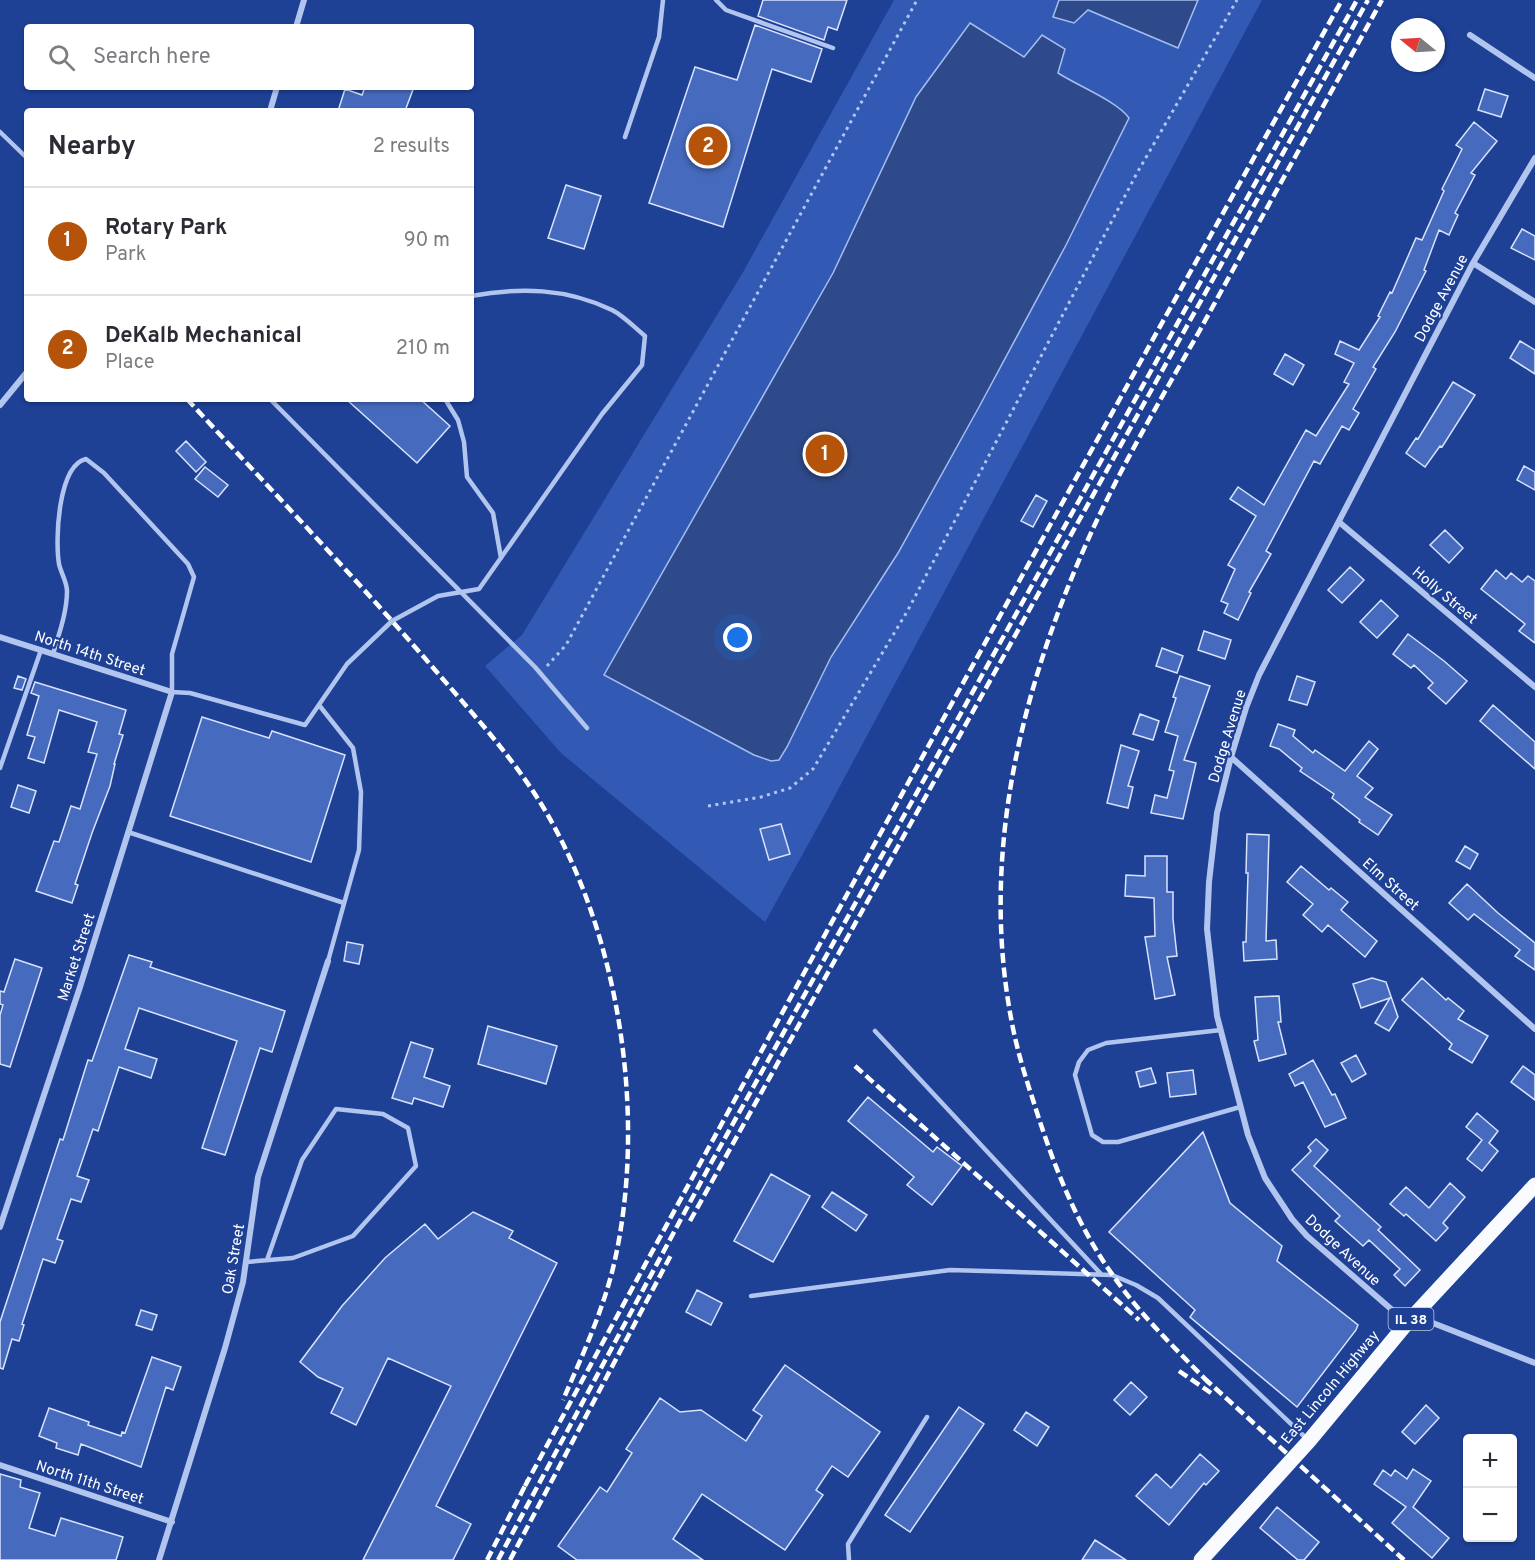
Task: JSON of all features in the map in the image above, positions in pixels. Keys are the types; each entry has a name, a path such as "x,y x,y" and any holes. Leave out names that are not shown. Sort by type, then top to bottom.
{"main road":[{"name":"East Lincoln Highway","path":"1201,1560 1309,1441 1411,1320 1535,1185"}],"street":[{"path":"297,24 304,0"},
{"path":"1470,35 1535,78"},
{"path":"271,108 277,90"},
{"name":"Dodge Avenue","path":"1535,158 1473,262 1259,675 1231,757 1217,813 1208,929 1221,1030 1248,1135 1265,1178 1292,1219 1307,1236 1411,1320 1535,1364"},
{"path":"1473,262 1535,302"},
{"path":"0,405 24,375"},
{"name":"Holly Street","path":"1339,522 1535,687"},
{"name":"North 14th Street","path":"0,637 172,692"},
{"name":"Market Street","path":"0,1227 80,987 172,692"},
{"name":"Elm Street","path":"1231,757 1535,1029"},
{"name":"Oak Street","path":"159,1560 225,1348 243,1282 258,1177 328,961"},
{"name":"North 11th Street","path":"0,1465 172,1522"}],"lane":[{"path":"625,137 659,37 663,0"},
{"path":"716,0 726,10 833,48"},
{"path":"0,132 24,155"},
{"path":"53,654 63,619 67,589 59,564 57,527 68,475 79,460 86,459 104,473 188,564 194,578 172,654 172,692 190,693 305,725 347,664 392,621 438,596 478,589 602,414 642,365 645,336 614,311 568,294 529,290 497,291 474,295"},
{"path":"273,402 541,674 587,728"},
{"path":"447,402 458,420 464,442 466,477 493,513 501,558"},
{"path":"0,768 41,650"},
{"path":"319,705 353,748 361,792 359,850 328,961"},
{"path":"128,832 344,903"},
{"path":"1221,1030 1106,1043 1088,1050 1078,1062 1076,1075 1092,1135 1103,1142 1118,1142 1240,1107"},
{"path":"875,1031 1101,1274"},
{"path":"246,1262 293,1258 353,1236 416,1166 408,1128 383,1114 336,1109 302,1160 267,1260"},
{"path":"751,1296 950,1270 1112,1275 1158,1298 1309,1441"},
{"path":"849,1560 848,1544 927,1417"}],"path":[{"path":"541,674 566,645 917,0"},
{"path":"708,806 790,788 813,769 909,610 1137,173 1237,0"}],"shaded area":[{"path":"894,0 1262,0 765,922 561,753 485,666 522,635 742,274"},
{"path":"1059,0 1198,0 1178,48 1088,10 1074,23 1053,17"},
{"path":"970,23 1024,57 1042,35 1065,49 1058,73 1107,100 1129,118 1066,245 898,553 831,657 787,747 779,760 771,761 754,755 604,675 833,273 916,97"}],"building":[{"path":"763,0 847,0 837,30 828,27 824,40 758,16"},
{"path":"755,25 822,49 811,82 772,69 723,227 649,203 695,67 737,80"},
{"path":"1485,89 1508,96 1501,117 1478,110"},
{"path":"345,90 362,95 364,90 413,90 406,108 339,108"},
{"path":"1474,122 1497,141 1471,173 1475,175 1455,213 1458,215 1449,235 1439,230 1424,270 1426,271 1395,332 1373,367 1376,369 1353,409 1359,413 1349,430 1342,426 1320,464 1314,461 1266,551 1271,554 1249,592 1251,593 1238,620 1224,613 1228,604 1221,601 1235,569 1228,565 1256,516 1230,499 1238,487 1264,505 1306,430 1316,436 1349,384 1344,382 1354,363 1335,354 1340,341 1359,350 1380,317 1378,316 1390,292 1392,293 1416,238 1422,240 1444,191 1442,189 1462,149 1456,145"},
{"path":"566,185 601,196 584,249 548,238"},
{"path":"1522,229 1535,236 1535,260 1511,248"},
{"path":"1520,341 1535,350 1535,374 1510,358"},
{"path":"1285,354 1304,365 1293,385 1274,374"},
{"path":"1453,382 1475,395 1442,447 1440,446 1425,467 1406,453 1416,438 1418,439"},
{"path":"349,402 423,402 450,426 417,463"},
{"path":"186,441 206,462 196,472 176,451"},
{"path":"1524,466 1535,472 1535,490 1517,480"},
{"path":"205,467 228,485 218,497 195,479"},
{"path":"1036,495 1047,501 1033,527 1021,521"},
{"path":"1445,530 1463,548 1449,563 1430,545"},
{"path":"1350,567 1364,580 1342,603 1328,590"},
{"path":"1496,570 1506,579 1511,573 1522,582 1528,576 1535,581 1535,643 1519,631 1525,624 1481,589"},
{"path":"1381,600 1398,616 1377,638 1360,622"},
{"path":"1204,631 1231,640 1225,659 1198,650"},
{"path":"1408,634 1467,681 1446,704 1428,688 1433,683 1414,665 1411,668 1393,654"},
{"path":"1162,648 1183,656 1177,673 1156,666"},
{"path":"18,676 26,679 22,690 14,688"},
{"path":"1180,676 1210,686 1184,760 1196,763 1183,819 1151,813 1155,795 1167,798 1174,771 1169,770 1178,736 1165,732 1176,698 1173,697"},
{"path":"1297,676 1315,682 1307,705 1289,700"},
{"path":"35,682 126,710 119,734 123,735 110,786 75,884 78,885 72,903 36,891 54,841 59,842 71,806 80,809 97,754 88,752 97,722 59,710 44,763 28,758 35,737 27,735 39,696 31,693"},
{"path":"1493,705 1535,742 1535,769 1480,721"},
{"path":"1140,714 1159,721 1153,740 1133,734"},
{"path":"202,717 269,738 272,731 345,755 311,862 170,816"},
{"path":"1278,724 1295,730 1293,736 1313,753 1315,750 1345,771 1369,741 1378,749 1357,776 1373,788 1365,797 1392,815 1378,835 1332,798 1334,794 1300,771 1302,768 1279,749 1270,746"},
{"path":"1121,745 1139,751 1128,786 1133,787 1128,808 1107,803"},
{"path":"18,785 36,791 29,813 11,807"},
{"path":"781,824 790,854 769,860 760,829"},
{"path":"1247,834 1269,835 1266,941 1276,940 1277,959 1244,961 1243,942 1246,942 1248,873 1246,873"},
{"path":"1465,846 1478,854 1470,869 1456,861"},
{"path":"1145,856 1167,856 1167,892 1173,892 1177,956 1167,957 1175,995 1155,999 1145,937 1155,936 1154,898 1125,896 1126,875 1145,876"},
{"path":"1301,866 1329,890 1331,888 1348,902 1341,910 1377,941 1365,957 1328,925 1322,932 1303,915 1313,904 1287,882"},
{"path":"1467,884 1535,943 1535,970 1515,956 1520,950 1474,914 1468,920 1449,903"},
{"path":"347,942 363,945 359,964 344,961"},
{"path":"129,955 152,962 150,967 285,1011 272,1052 260,1048 225,1155 202,1148 237,1041 139,1008 125,1049 157,1059 151,1078 119,1067 98,1131 93,1129 77,1176 89,1180 81,1202 71,1199 57,1239 63,1241 55,1263 43,1259 22,1324 24,1325 19,1341 12,1339 3,1369 0,1368 0,1322 60,1139 63,1140 88,1060 92,1061"},
{"path":"15,959 42,968 10,1067 0,1064 0,1015 3,1005 0,1004 0,991 4,992"},
{"path":"1372,978 1386,982 1398,1017 1389,1031 1375,1023 1390,998 1361,1008 1353,984"},
{"path":"1422,978 1446,1000 1448,998 1464,1011 1458,1019 1488,1036 1472,1063 1449,1049 1452,1044 1402,1000"},
{"path":"1279,996 1281,1022 1278,1022 1286,1054 1259,1061 1254,1041 1258,1040 1255,997"},
{"path":"488,1026 557,1046 546,1084 478,1064"},
{"path":"411,1042 433,1049 424,1077 450,1086 443,1107 414,1098 412,1104 392,1098"},
{"path":"1356,1055 1366,1074 1352,1082 1341,1063"},
{"path":"1313,1060 1332,1095 1335,1094 1346,1118 1325,1127 1303,1082 1295,1086 1289,1074"},
{"path":"1523,1066 1535,1075 1535,1100 1511,1082"},
{"path":"1151,1068 1156,1083 1140,1087 1136,1072"},
{"path":"1193,1070 1196,1094 1170,1097 1167,1073"},
{"path":"868,1097 933,1152 937,1147 962,1166 932,1205 907,1185 914,1177 848,1121"},
{"path":"1477,1113 1498,1131 1489,1143 1498,1151 1482,1171 1467,1159 1482,1140 1466,1127"},
{"path":"1203,1132 1230,1203 1282,1246 1277,1261 1358,1325 1297,1407 1190,1317 1195,1310 1109,1232"},
{"path":"1316,1139 1328,1150 1314,1166 1381,1227 1378,1230 1420,1270 1405,1286 1394,1275 1400,1269 1369,1240 1363,1246 1335,1221 1340,1216 1292,1170 1311,1151 1308,1147"},
{"path":"771,1174 810,1196 773,1262 734,1241"},
{"path":"1450,1183 1465,1197 1443,1223 1448,1228 1436,1241 1406,1214 1404,1216 1390,1204 1406,1187 1429,1208"},
{"path":"832,1192 867,1215 856,1231 822,1207"},
{"path":"473,1212 513,1231 509,1238 557,1263 436,1506 471,1524 453,1560 363,1560 451,1386 388,1358 356,1425 331,1413 343,1388 318,1377 300,1362 342,1306 385,1258 425,1224 438,1239"},
{"path":"697,1290 722,1303 711,1325 686,1312"},
{"path":"141,1310 157,1315 152,1330 136,1325"},
{"path":"152,1357 181,1367 173,1390 166,1387 141,1467 81,1444 78,1455 56,1448 57,1443 39,1436 49,1408 121,1436 122,1432 125,1433"},
{"path":"785,1365 880,1432 848,1477 832,1466 816,1490 823,1495 785,1550 702,1494 673,1539 703,1560 577,1560 558,1546 600,1487 607,1492 632,1453 626,1449 660,1398 680,1412 701,1410 746,1441 762,1416 753,1410"},
{"path":"1131,1382 1147,1397 1130,1415 1114,1400"},
{"path":"1426,1405 1439,1418 1415,1444 1402,1432"},
{"path":"959,1407 984,1424 910,1532 885,1515"},
{"path":"1026,1412 1049,1427 1037,1446 1014,1430"},
{"path":"1200,1454 1219,1471 1206,1485 1204,1483 1169,1525 1136,1496 1156,1474 1171,1488"},
{"path":"1413,1469 1431,1481 1413,1507 1449,1538 1432,1558 1392,1523 1406,1507 1374,1484 1383,1470 1391,1476 1395,1470 1407,1479"},
{"path":"0,1474 21,1480 20,1487 40,1493 29,1528 55,1536 61,1518 123,1537 116,1560 0,1560"},
{"path":"1277,1507 1319,1542 1304,1560 1298,1560 1260,1528"},
{"path":"1095,1540 1126,1560 1082,1560"}],"railway":[{"path":"525,1486 727,1113 1342,0"},
{"path":"498,1560 710,1165 1357,0"},
{"path":"690,1221 1368,0"},
{"path":"1209,1383 1146,1317 1112,1274 1076,1212 1048,1146 1023,1070 1011,1018 1003,956 1001,894 1004,832 1027,709 1066,591 1091,533 1143,430 1382,0"},
{"path":"190,402 374,601 465,704 508,757 546,812 572,862 593,917 609,974 620,1032 627,1092 628,1151 624,1209 614,1264 598,1316 563,1400"},
{"path":"855,1066 1139,1320"},
{"path":"510,1560 671,1255"},
{"path":"1179,1371 1211,1393"},
{"path":"1204,1378 1404,1560"},
{"path":"487,1560 528,1480"}],"place":[{"name":"DeKalb Mechanical","path":"708,146"},
{"name":"Rotary Park","path":"825,454"}]}
